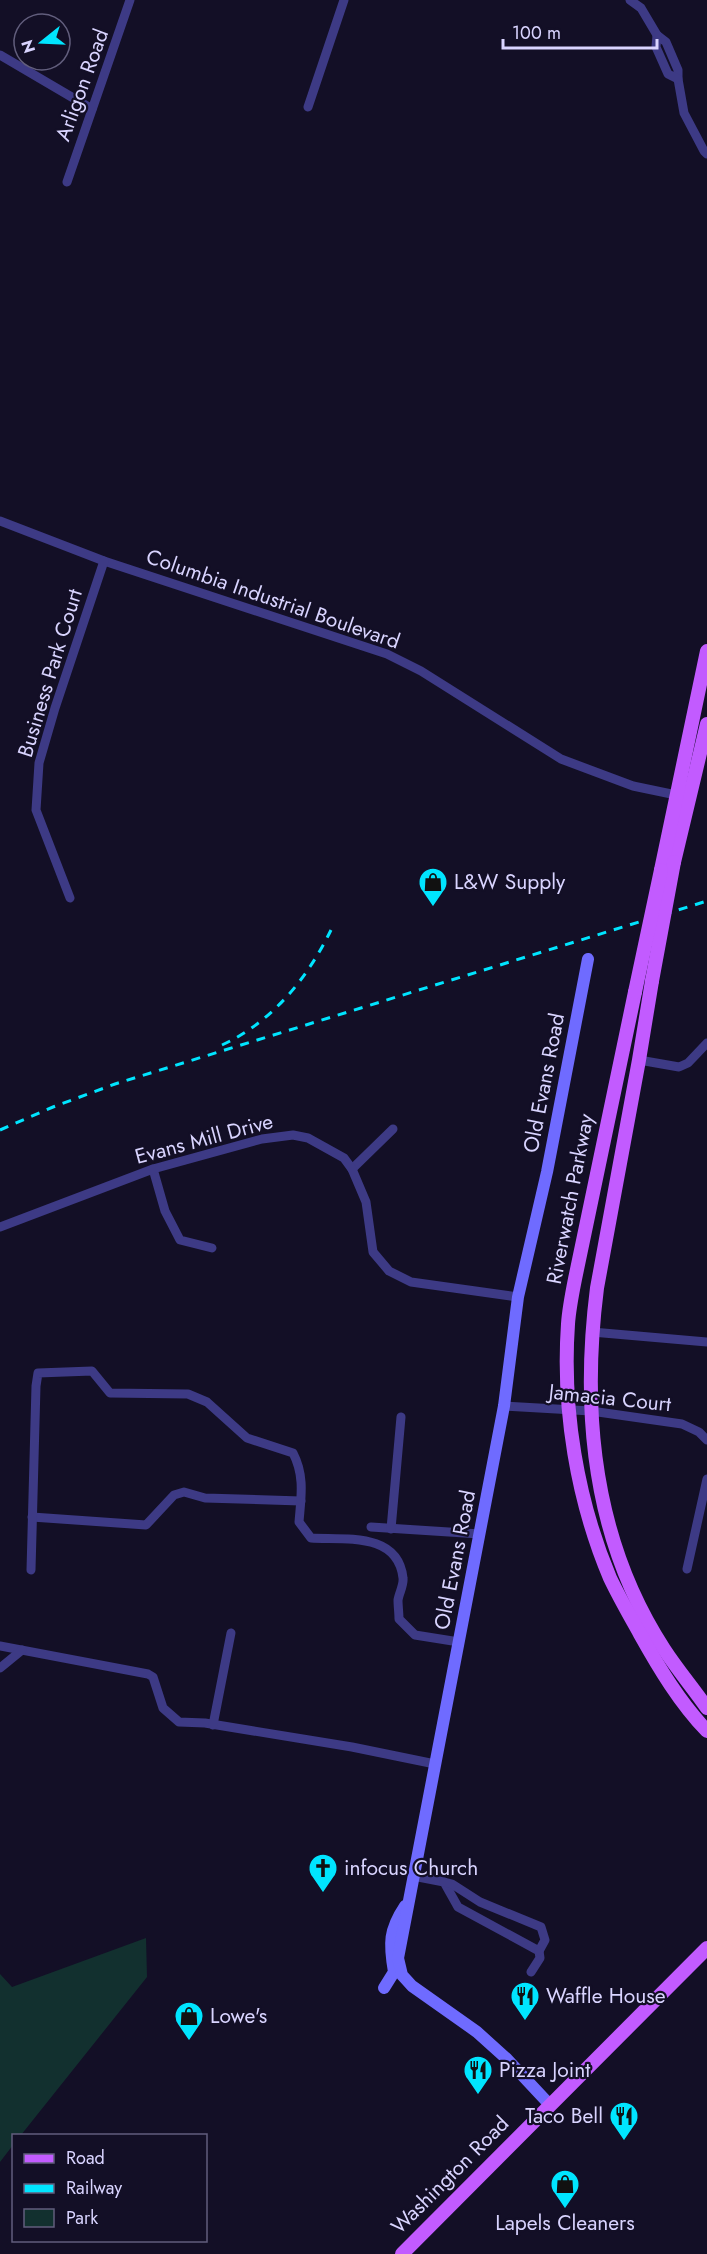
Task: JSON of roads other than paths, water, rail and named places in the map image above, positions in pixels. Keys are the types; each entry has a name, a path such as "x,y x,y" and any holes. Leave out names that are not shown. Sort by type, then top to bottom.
{"main road":[{"name":"Riverwatch Parkway","path":"707,651 674,862 600,1266 592,1332 591,1411 592,1441 600,1493 627,1576 663,1648 707,1708"},
{"name":"Riverwatch Parkway","path":"707,724 661,870 568,1323 569,1410 583,1491 601,1555 611,1580 666,1677 707,1731"},
{"name":"Washington Road","path":"402,2254 707,1948"}],"street":[{"name":"Arligon Road","path":"67,182 130,0"},
{"path":"308,107 344,0"},
{"path":"630,0 641,8 657,35 666,42 678,70 684,113 707,154"},
{"path":"0,55 92,109"},
{"name":"Columbia Industrial Boulevard","path":"0,521 104,561 387,654 421,672 561,759 598,775 633,786 683,797"},
{"name":"Business Park Court","path":"70,898 36,810 39,763 104,561"},
{"name":"Old Evans Road","path":"550,2105 507,2059 477,2032 412,1986 402,1975 399,1958 504,1406 518,1297 547,1172 588,959"},
{"path":"639,1060 679,1067 688,1063 707,1043"},
{"path":"351,1169 393,1129"},
{"name":"Evans Mill Drive","path":"0,1227 153,1169 262,1139 293,1135 308,1138 344,1158 366,1202 373,1252 389,1271 411,1282 518,1297"},
{"path":"153,1169 165,1211 180,1240 212,1248"},
{"path":"592,1332 707,1342"},
{"path":"31,1570 38,1373 92,1371 110,1393 188,1394 207,1402 247,1438 293,1453 299,1464 303,1480 299,1522 311,1538 375,1542 388,1549 400,1563 404,1580 398,1599 399,1619 415,1635 459,1642"},
{"name":"Jamacia Court","path":"504,1406 591,1411 682,1424 699,1432 707,1440"},
{"path":"391,1529 401,1417"},
{"path":"687,1569 707,1479"},
{"path":"32,1516 146,1525 174,1496 184,1492 205,1498 301,1501"},
{"path":"371,1527 480,1534"},
{"path":"213,1725 231,1633"},
{"path":"0,1646 148,1674 153,1677 163,1708 179,1722 213,1725 352,1747 435,1764"},
{"path":"0,1668 22,1650"},
{"path":"413,1876 452,1884 480,1902 541,1928 545,1940 538,1951"},
{"path":"444,1882 458,1907 538,1951 540,1958 531,1972"},
{"path":"384,1988 394,1972 391,1956 393,1925 408,1903"}],"railway":[{"path":"0,1130 115,1084 707,901"},
{"path":"222,1045 257,1024 286,997 311,965 331,930"}],"place":[{"name":"L&W Supply","path":"433,908"},
{"name":"infocus Church","path":"323,1894"},
{"name":"Waffle House","path":"525,2022"},
{"name":"Lowe's","path":"189,2042"},
{"name":"Pizza Joint","path":"478,2096"},
{"name":"Taco Bell","path":"624,2142"},
{"name":"Lapels Cleaners","path":"565,2210"}]}
